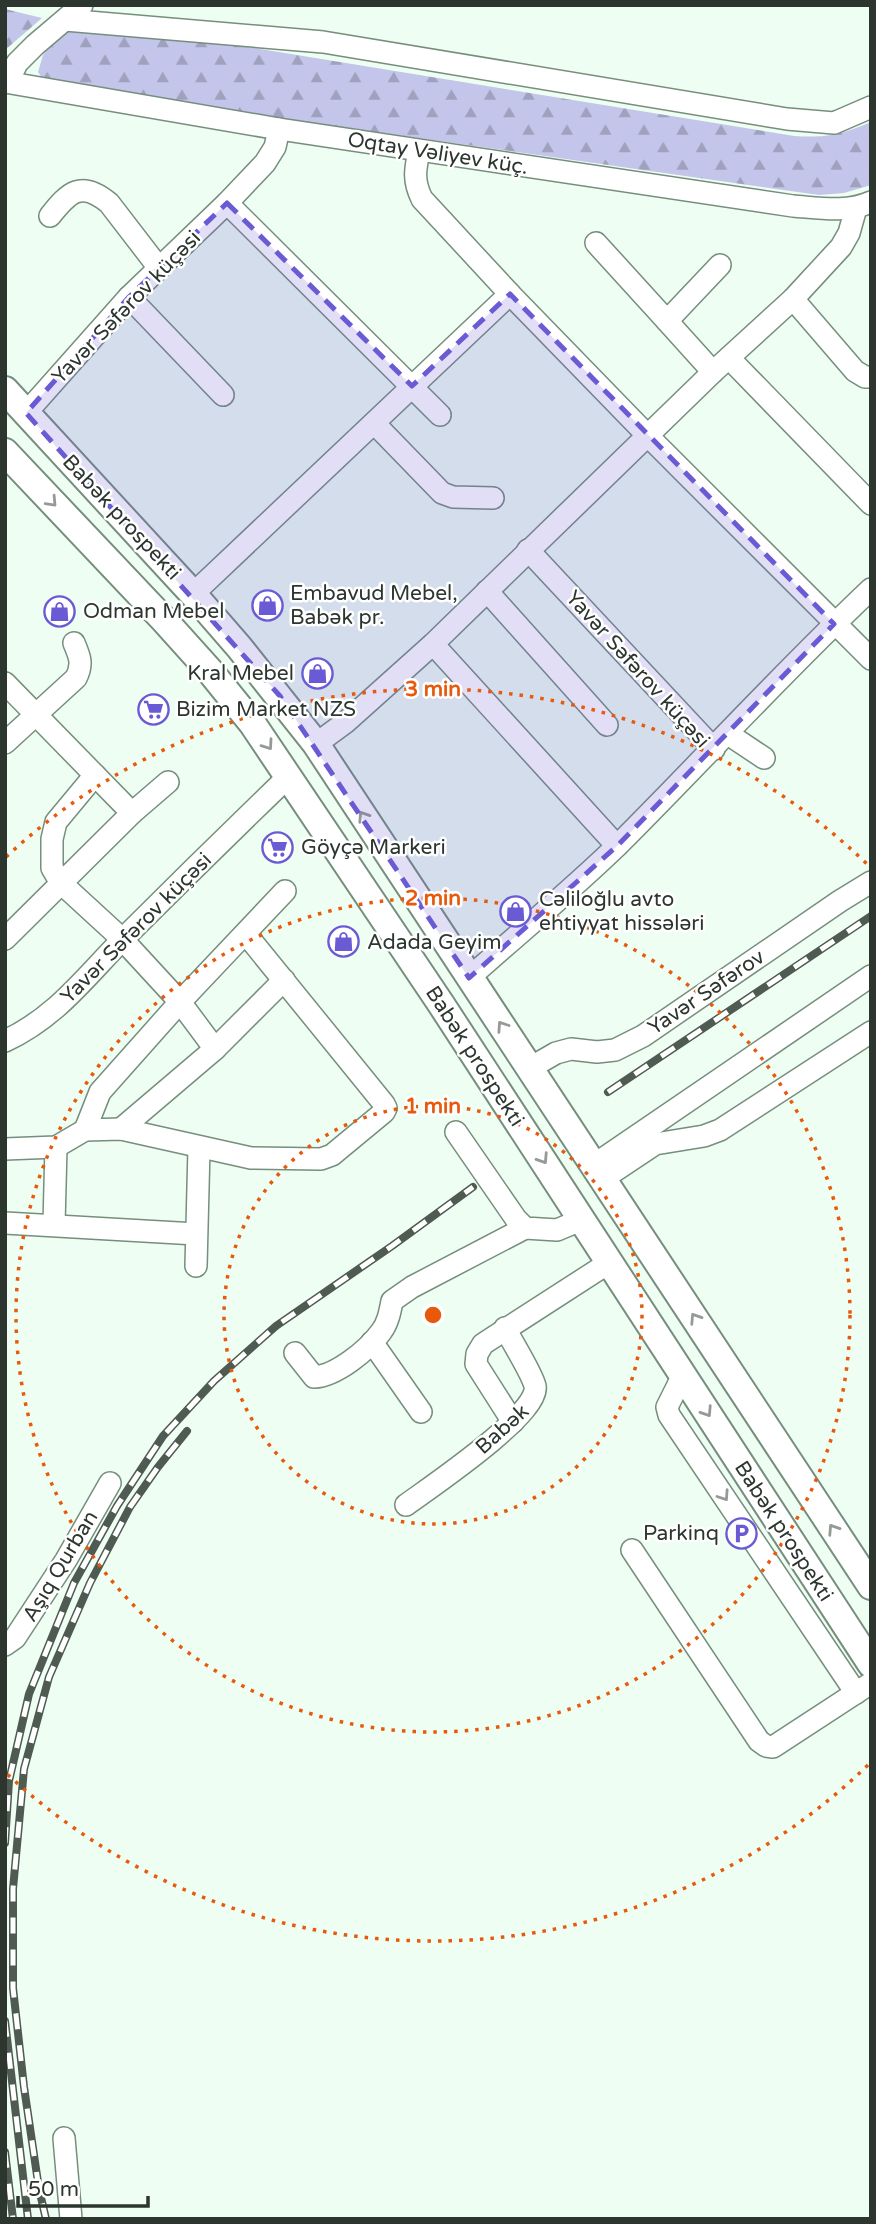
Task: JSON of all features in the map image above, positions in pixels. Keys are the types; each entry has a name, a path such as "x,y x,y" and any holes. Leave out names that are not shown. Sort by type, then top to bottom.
{"main road":[{"name":"Babək prospekti","path":"5,390 193,594 272,686 316,744 871,1586"},
{"name":"Babək prospekti","path":"5,452 209,670 252,723 583,1219 871,1664"}],"street":[{"path":"6,82 17,63 82,5"},
{"path":"65,20 323,41 787,119 834,123 871,107"},
{"name":"Oqtay Vəliyev küç.","path":"6,82 279,129 793,206 837,209 864,205"},
{"name":"Yavər Səfərov küçəsi","path":"26,413 130,297 265,163 275,147 279,129"},
{"path":"419,151 414,175 415,186 422,199 648,436 871,659"},
{"path":"50,216 66,196 76,192 99,194 159,268"},
{"path":"227,203 440,415"},
{"path":"316,744 346,722 433,643 712,372 793,299 841,247 864,205"},
{"path":"596,243 712,372"},
{"path":"667,321 720,265"},
{"path":"193,594 510,294"},
{"path":"130,297 223,395"},
{"path":"793,299 855,371 865,377 871,377"},
{"path":"729,358 871,504"},
{"path":"374,424 442,493 453,497 493,498"},
{"name":"Yavər Səfərov küçəsi","path":"469,978 617,846 721,741 528,550"},
{"path":"764,758 721,741 871,589"},
{"path":"487,591 607,725"},
{"path":"5,743 76,678 81,669 81,660 74,643"},
{"path":"433,643 617,846"},
{"path":"5,682 132,813"},
{"path":"95,775 56,822 52,839 52,868 61,884 122,939 180,1002 215,1049"},
{"name":"Yavər Səfərov küçəsi","path":"5,1041 33,1027 63,1003 122,939 289,776"},
{"path":"5,939 132,813 168,782"},
{"name":"Yavər Səfərov","path":"530,1069 556,1053 571,1049 597,1052 615,1050 643,1036 871,883"},
{"path":"85,1130 100,1091 285,891"},
{"path":"5,1149 56,1147 85,1130 121,1129 251,1158 321,1159 332,1155 386,1108 246,934"},
{"path":"599,1172 871,976"},
{"path":"121,1129 215,1049 284,980"},
{"path":"599,1172 655,1144 704,1136 720,1130 871,1032"},
{"path":"456,1132 525,1228"},
{"path":"54,1224 56,1147"},
{"path":"196,1266 199,1148"},
{"path":"295,1353 314,1377 325,1377 359,1355 372,1342 389,1317 392,1301 412,1286 525,1228 557,1230 583,1219"},
{"path":"5,1223 196,1234"},
{"path":"513,1422 476,1364 477,1354 483,1344 610,1262"},
{"name":"Babək","path":"406,1505 507,1429 534,1399 536,1387 505,1328"},
{"path":"372,1342 421,1412"},
{"path":"632,1550 758,1741 766,1746 774,1747 863,1688 669,1415 667,1407 683,1375"},
{"name":"Aşıq Qurban","path":"5,1644 15,1638 66,1560 110,1483"},
{"path":"64,2138 71,2219"}],"highlighted area":[{"path":"227,203 412,386 510,294 834,624 617,846 469,978 280,696 26,413 129,297"}],"green space":[{"path":"5,9 42,18 5,50"},
{"path":"76,19 794,136 833,135 871,122 871,185 844,193 819,195 59,87 44,81 38,72 43,55"}],"railway":[{"path":"608,1092 871,916"},
{"path":"5,1843 9,1781 29,1694 74,1583 117,1506 163,1436 214,1381 276,1326 473,1187"},
{"path":"46,2219 24,2087 13,1988 13,1889 24,1769 49,1677 90,1583 130,1507 187,1431"},
{"path":"5,2021 28,2219"},
{"path":"5,2152 13,2219"}],"place":[{"name":"Embavud Mebel, Babək pr.","path":"267,605"},
{"name":"Odman Mebel","path":"60,611"},
{"name":"Kral Mebel","path":"317,673"},
{"name":"Bizim Market NZS","path":"153,709"},
{"name":"Göyçə Markeri","path":"278,847"},
{"name":"Cəliloğlu avto ehtiyyat hissələri","path":"516,911"},
{"name":"Adada Geyim","path":"344,942"},
{"name":"Parkinq","path":"742,1533"}]}
